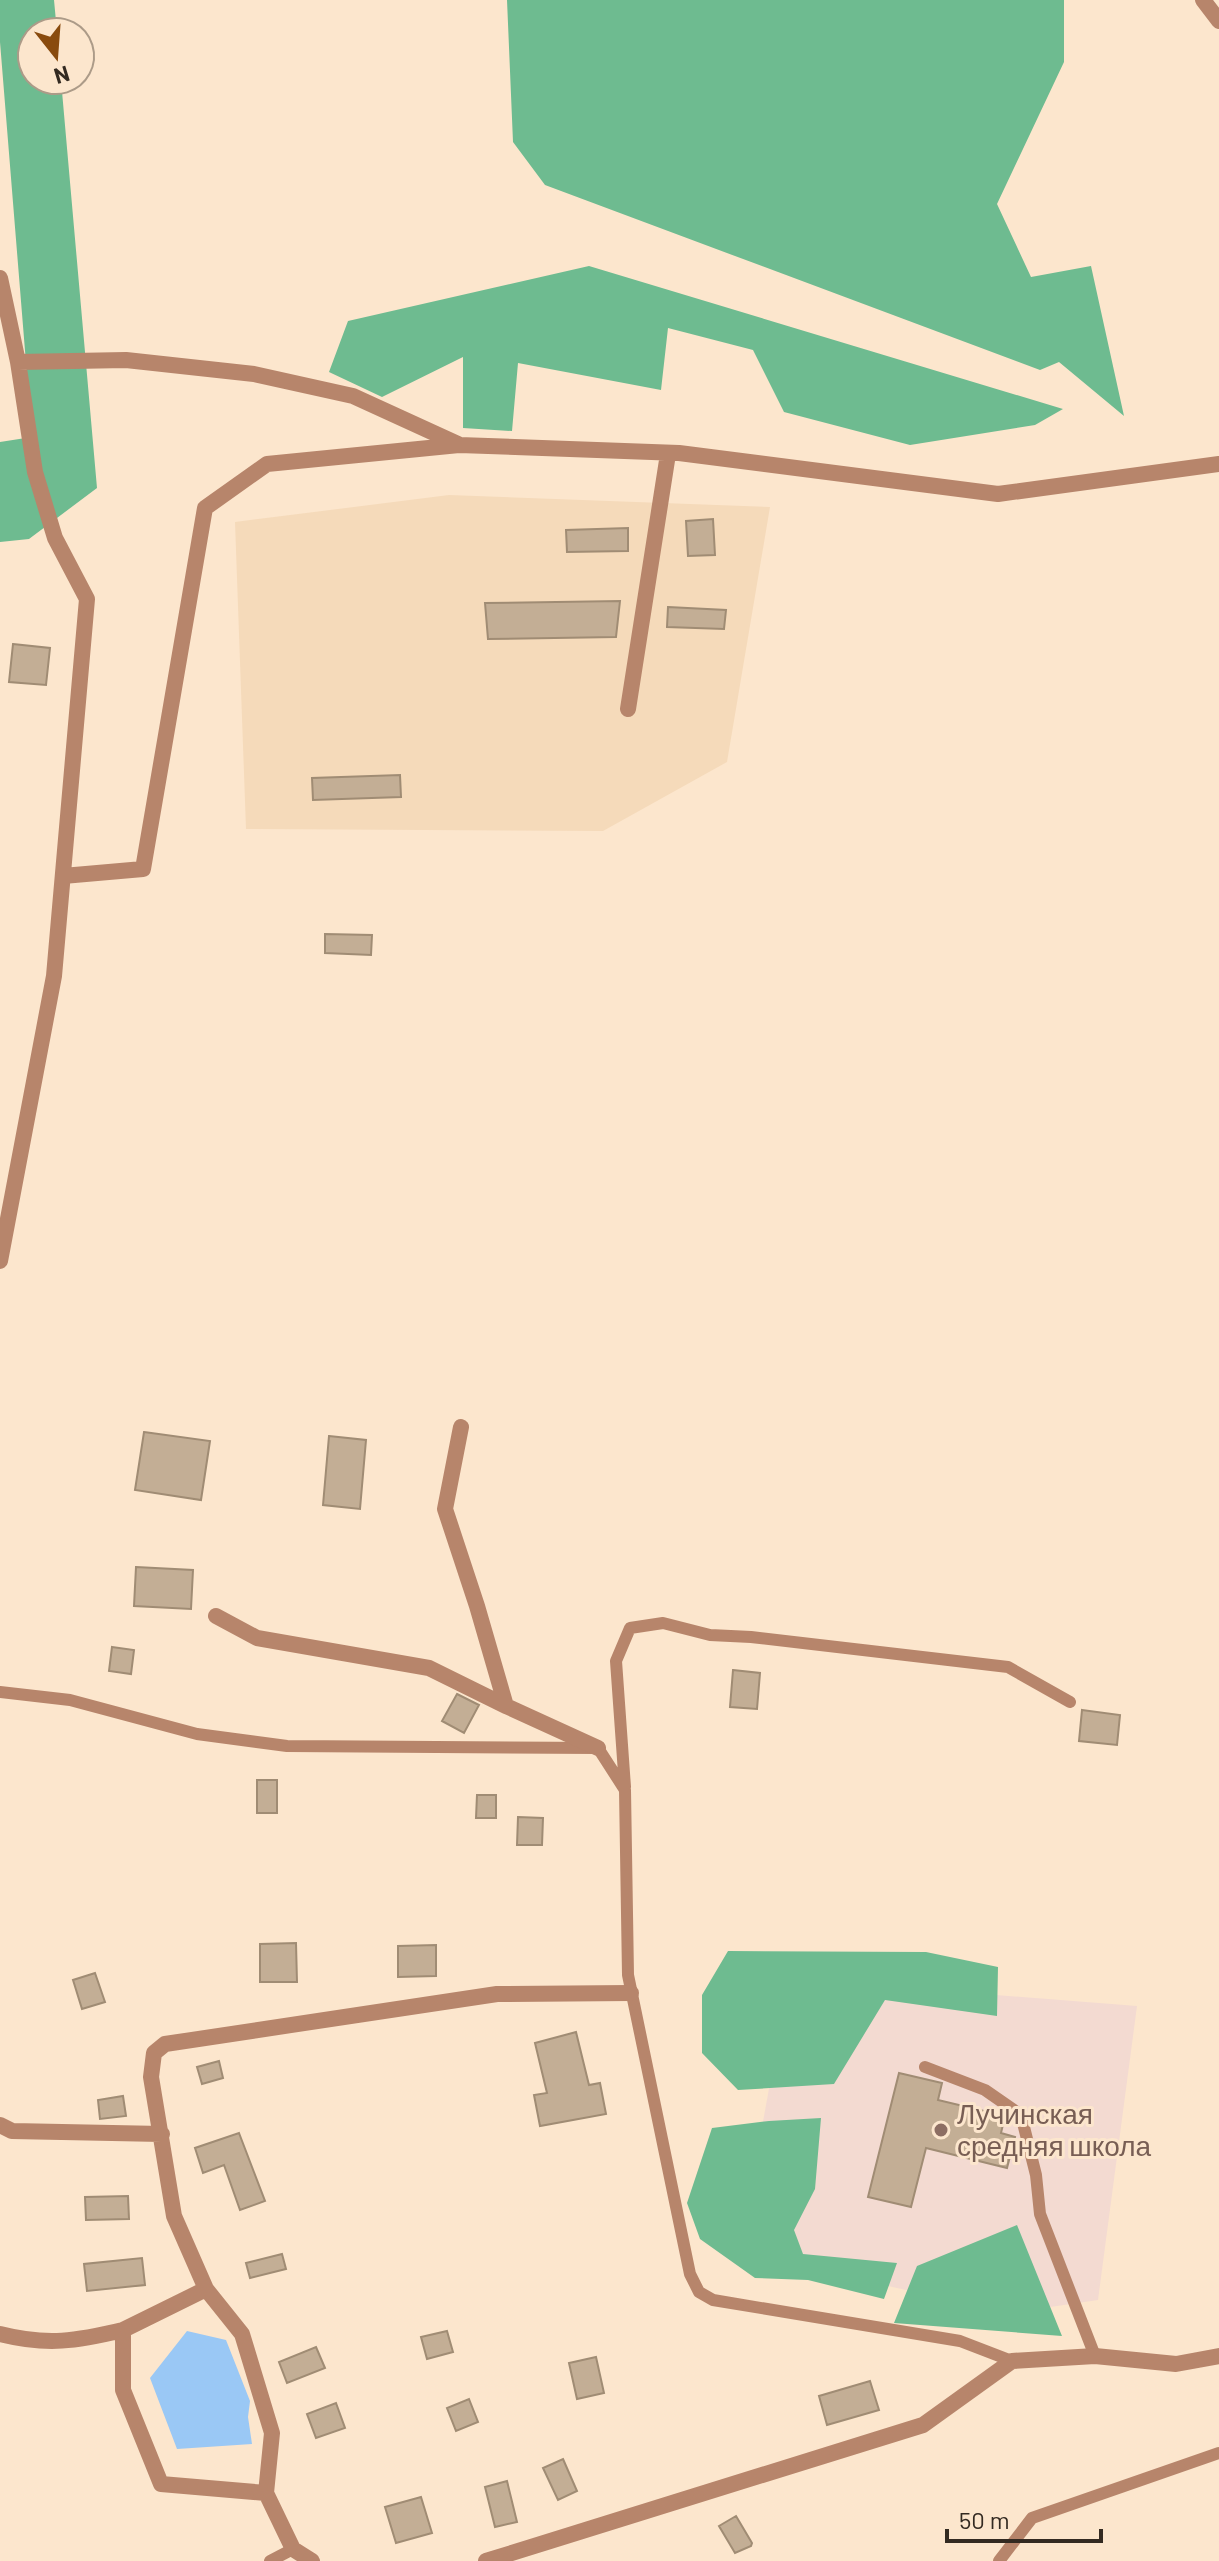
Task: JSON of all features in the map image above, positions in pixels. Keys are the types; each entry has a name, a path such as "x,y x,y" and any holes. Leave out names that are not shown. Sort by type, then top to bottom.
{"street":[{"path":"1203,0 1219,21"},
{"path":"0,278 18,362 35,472 55,538 87,599 54,976 0,1261"},
{"path":"18,362 126,360 254,374 353,396 459,445"},
{"path":"63,876 143,869 205,508 267,464 459,445 668,454 998,494 1219,464"},
{"path":"628,709 668,454"},
{"path":"461,1427 445,1509 506,1706"},
{"path":"216,1616 257,1638 429,1668 598,1748"},
{"path":"312,2561 293,2549 266,2493 272,2433 242,2334 206,2289 174,2216 151,2077 154,2053 165,2044 497,1994 631,1993"},
{"path":"0,2125 12,2131 162,2134"},
{"path":"0,2334 31,2342 80,2340 123,2330 206,2289"},
{"path":"123,2330 123,2390 161,2484 266,2493"},
{"path":"486,2561 923,2425 1012,2361 1095,2356 1176,2364 1219,2356"}],"lane":[{"path":"1012,2361 960,2341 713,2300 699,2292 690,2274 628,1975 625,1790 616,1661 630,1628 663,1623 710,1635 1008,1667 1070,1702"},
{"path":"0,1692 70,1700 197,1734 287,1746 598,1748 625,1790"},
{"path":"925,2067 985,2090 1021,2115 1036,2175 1040,2214 1095,2356"},
{"path":"999,2561 1032,2518 1219,2453"},
{"path":"270,2561 293,2549"}],"shaded area":[{"path":"449,495 770,507 727,762 603,831 246,829 235,522"},
{"name":"Лучинская средняя школа","path":"789,1979 1137,2006 1098,2300 1010,2313 739,2253"}],"green space":[{"path":"0,0 54,0 56,16 16,16 16,96 62,96 97,488 29,539 0,542 0,442 32,437 0,42"},
{"path":"507,0 1064,0 1064,62 997,204 1031,277 1091,266 1124,416 1059,362 1040,370 545,185 513,142"},
{"path":"589,266 1063,409 1035,425 910,445 784,412 753,350 668,328 661,390 518,363 512,431 463,428 463,357 382,397 329,372 348,321"},
{"path":"728,1951 926,1952 998,1967 997,2016 885,2000 834,2084 738,2090 702,2053 702,1995"},
{"path":"821,2118 815,2189 794,2230 803,2254 897,2263 884,2299 808,2280 755,2278 700,2239 687,2203 712,2128"},
{"path":"1017,2225 1062,2336 894,2323 917,2266"}],"water":[{"path":"187,2331 226,2340 250,2401 248,2417 252,2444 177,2449 150,2378"}],"building":[{"path":"713,519 715,555 688,556 686,521"},
{"path":"628,528 628,551 567,552 566,530"},
{"path":"620,601 616,637 488,639 485,603"},
{"path":"668,607 726,610 724,629 667,627"},
{"path":"13,644 50,648 46,685 9,682"},
{"path":"400,775 401,797 313,800 312,778"},
{"path":"325,934 372,935 371,955 325,953"},
{"path":"144,1432 210,1441 201,1500 135,1490"},
{"path":"329,1436 366,1440 360,1509 323,1505"},
{"path":"136,1567 193,1570 191,1609 134,1606"},
{"path":"112,1647 134,1650 131,1674 109,1671"},
{"path":"733,1670 760,1673 757,1709 730,1707"},
{"path":"457,1694 479,1705 464,1733 442,1721"},
{"path":"1082,1710 1120,1715 1117,1745 1079,1741"},
{"path":"257,1780 277,1780 277,1813 257,1813"},
{"path":"477,1795 496,1795 496,1818 476,1818"},
{"path":"518,1817 543,1818 542,1845 517,1845"},
{"path":"296,1943 297,1982 260,1982 260,1944"},
{"path":"436,1945 436,1976 398,1977 398,1946"},
{"path":"95,1973 105,2002 82,2009 73,1980"},
{"path":"576,2032 589,2085 600,2083 606,2114 540,2126 534,2095 547,2093 535,2043"},
{"path":"219,2061 223,2078 202,2084 197,2067"},
{"path":"899,2073 942,2083 938,2100 1005,2116 1001,2133 1015,2137 1007,2168 926,2148 911,2207 868,2197"},
{"path":"123,2096 126,2116 100,2119 98,2100"},
{"path":"239,2133 265,2201 240,2210 224,2165 203,2173 195,2148"},
{"path":"128,2196 129,2219 86,2220 85,2197"},
{"path":"282,2254 286,2269 250,2278 246,2263"},
{"path":"142,2258 145,2285 87,2291 84,2264"},
{"path":"447,2331 453,2352 427,2359 421,2337"},
{"path":"316,2347 325,2368 287,2383 279,2362"},
{"path":"596,2357 604,2393 577,2399 569,2363"},
{"path":"870,2381 879,2410 827,2425 819,2396"},
{"path":"469,2399 478,2422 456,2431 447,2408"},
{"path":"336,2403 345,2428 316,2438 307,2414"},
{"path":"563,2459 577,2491 558,2500 543,2468"},
{"path":"507,2481 517,2522 495,2527 485,2487"},
{"path":"421,2497 432,2533 396,2543 385,2507"},
{"path":"736,2516 752,2543 735,2553 719,2526"}],"place":[{"name":"Лучинская средняя школа","path":"941,2130"}]}
